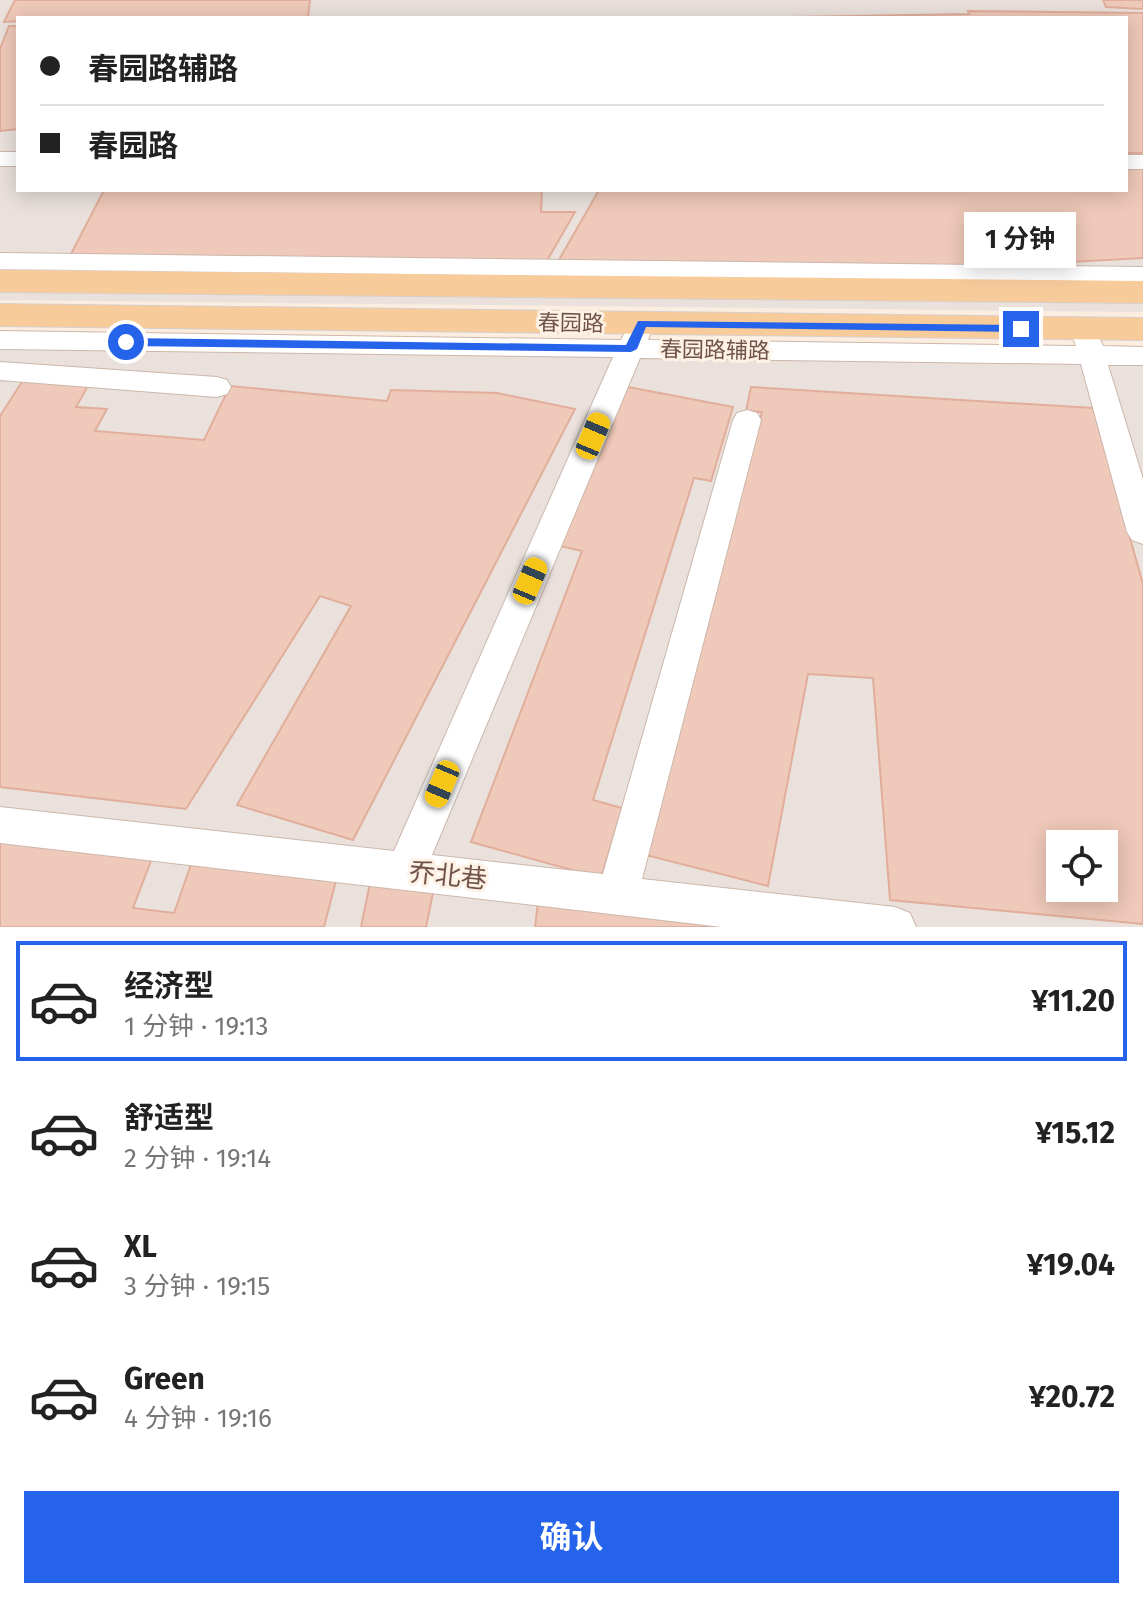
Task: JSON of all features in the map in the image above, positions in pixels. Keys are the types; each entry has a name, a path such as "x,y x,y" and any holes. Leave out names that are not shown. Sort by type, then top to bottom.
{"main road":[{"name":"春园路","path":"0,281 1143,292"},
{"name":"春园路","path":"0,315 636,336 1088,342 1143,329"}],"street":[{"path":"0,261 1143,275"},
{"path":"405,872 636,336"},
{"name":"春园路辅路","path":"0,340 636,336"},
{"path":"1088,342 1143,356"},
{"path":"1088,342 1143,532"},
{"path":"0,371 217,387"},
{"path":"617,896 747,420"},
{"name":"乔北巷","path":"0,825 895,927"}],"shaded area":[{"path":"0,0 1143,0 1143,312 0,300"},
{"path":"0,341 1143,365 1143,927 0,927"}],"building":[{"path":"15,0 310,0 308,16 16,16 16,21 4,22"},
{"path":"1103,0 1143,0 1143,9 1106,7"},
{"path":"968,11 1143,13 1143,153 1128,153 1128,16 851,16 969,14"},
{"path":"9,26 16,26 16,129 0,131 0,49"},
{"path":"1128,167 1143,167 1143,258 964,268 556,265 598,192 1128,192"},
{"path":"103,192 542,192 541,212 575,212 544,266 69,258"},
{"path":"27,374 92,379 76,407 107,409 95,431 204,440 230,386 387,401 391,390 497,393 575,409 353,840 237,805 351,606 320,596 186,809 0,787 0,416"},
{"path":"623,386 733,407 711,481 694,478 593,800 622,808 601,878 471,842 582,551 560,546"},
{"path":"751,387 1093,408 1143,584 1143,924 890,900 873,678 808,674 768,886 646,855 762,412 746,411"},
{"path":"0,828 157,845 133,908 174,913 195,853 339,869 324,927 0,927"},
{"path":"370,883 433,893 426,927 361,927"},
{"path":"539,894 755,927 535,927"}],"route":[{"path":"126,342 631,349 642,324 1021,329"}]}
